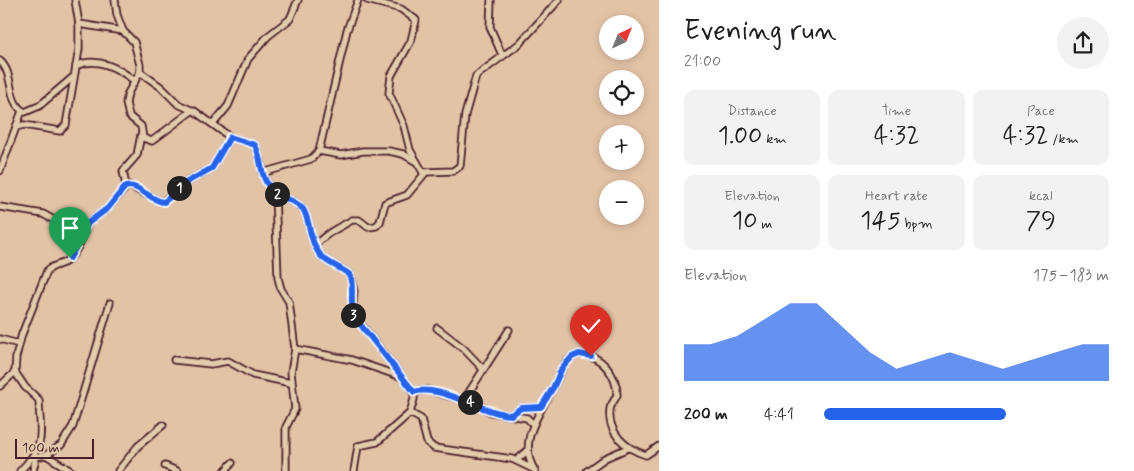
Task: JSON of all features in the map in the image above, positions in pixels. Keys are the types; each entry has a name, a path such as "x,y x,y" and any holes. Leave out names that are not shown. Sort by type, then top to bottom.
{"street":[{"path":"16,127 24,125 60,131 67,123 72,78 79,49 79,24 75,0"},
{"path":"115,0 117,16 123,31 134,42 140,72 126,99 126,107 131,118 141,126 142,135 137,155 123,171 126,186"},
{"path":"213,124 228,106 248,59 268,36 290,19 298,0"},
{"path":"262,173 311,159 319,151 347,30 358,0"},
{"path":"367,0 401,9 416,20 411,40 391,76 389,84 391,100 417,162 424,174"},
{"path":"491,0 490,27 502,55"},
{"path":"316,246 327,234 352,220 359,220 368,227 376,226 380,222 385,203 407,195 428,171 453,171 460,166 461,135 472,83 479,73 519,44 559,0"},
{"path":"79,24 123,31"},
{"path":"0,61 6,66 16,104 22,111 28,112 39,106 72,78"},
{"path":"76,66 89,62 104,64 123,72 135,81"},
{"path":"140,72 161,87 178,104 198,112 230,137 255,145 262,173 275,193 278,278 289,302 295,349 291,383 295,409 286,427 286,471"},
{"path":"142,135 144,139 152,141 191,110"},
{"path":"0,171 22,111"},
{"path":"126,186 133,187 164,202 187,182 212,168 230,137"},
{"path":"319,151 340,155 363,151 389,151 403,154 417,162"},
{"path":"0,386 14,372 19,344 48,269 63,263 73,256 88,223 108,208 126,186"},
{"path":"275,193 293,201 303,210 308,231 320,256 350,275 354,290 352,313 414,392 410,413 377,442 358,446 354,471"},
{"path":"0,206 43,214 58,224 70,221 88,223"},
{"path":"20,471 35,457 46,455 61,445 73,426 110,302"},
{"path":"437,328 463,348 483,369"},
{"path":"464,400 509,330"},
{"path":"0,338 19,344"},
{"path":"295,349 352,360 402,377"},
{"path":"535,471 528,450 533,424 567,361 579,354 591,356 603,364 613,377 617,392 610,408 612,424 621,442 628,448 646,455 659,446"},
{"path":"174,360 211,364 228,360 253,375 291,383"},
{"path":"14,372 24,387 39,400 41,434 33,471"},
{"path":"414,392 428,390 479,405 491,412 527,418 533,424"},
{"path":"511,415 521,408 541,407"},
{"path":"410,413 421,419 427,442 434,448 517,460 535,471"},
{"path":"118,471 138,446 163,424"},
{"path":"587,471 606,458 628,448"},
{"path":"517,460 528,450"},
{"path":"46,455 71,471"},
{"path":"225,471 232,463"},
{"path":"165,466 177,471"}],"route":[{"path":"70,258 73,256 88,223 108,208 125,187 128,185 164,202 187,182 212,168 230,137 248,141 255,145 259,155 260,168 269,186 275,193 293,201 303,210 308,231 320,256 350,275 354,290 352,313 414,392 428,390 479,405 491,412 511,415 521,408 541,407 567,361 579,354 591,356"}]}
